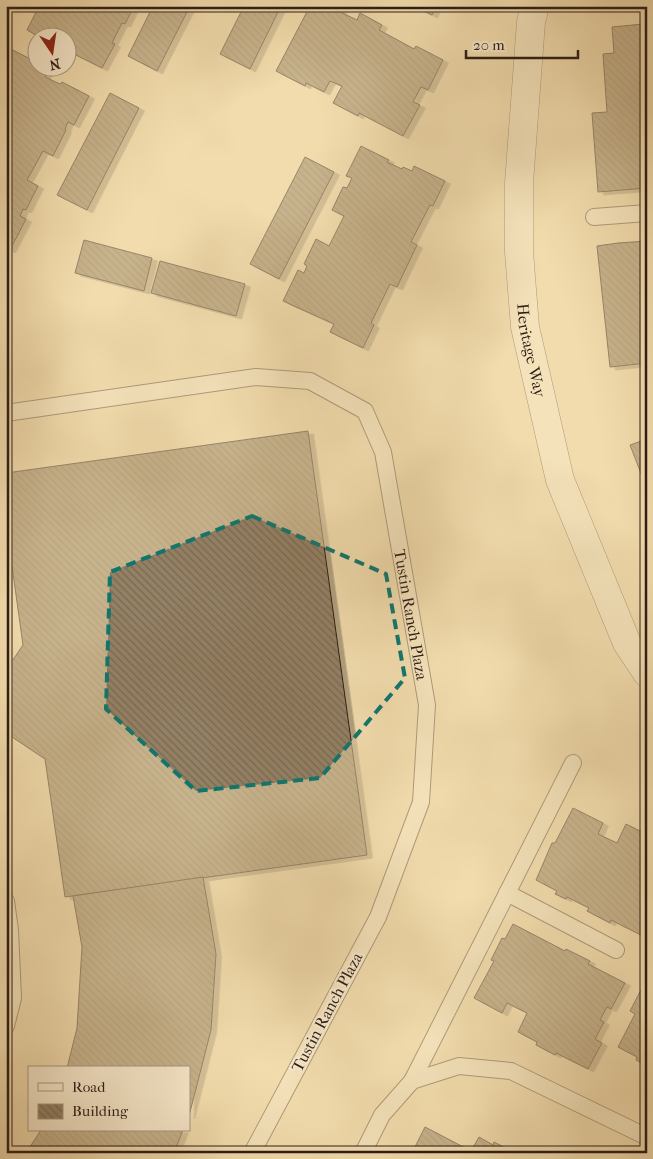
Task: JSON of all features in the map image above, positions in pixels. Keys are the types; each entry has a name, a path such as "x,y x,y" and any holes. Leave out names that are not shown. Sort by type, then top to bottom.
{"street":[{"name":"Heritage Way","path":"535,6 531,22 519,183 519,252 525,327 560,480 627,643 647,674"}],"lane":[{"path":"594,217 647,213"},
{"name":"Tustin Ranch Plaza","path":"6,413 256,377 310,382 365,411 383,452 427,705 420,802 378,918 252,1153"},
{"path":"363,1153 382,1115 412,1081 573,764"},
{"path":"507,893 616,950"},
{"path":"6,901 10,930 13,998 6,1026"},
{"path":"412,1081 458,1066 511,1071 647,1137"}],"highlighted area":[{"path":"252,516 386,574 405,678 320,778 196,791 106,709 110,572"}],"building":[{"path":"39,6 134,6 125,24 122,23 112,43 115,44 102,68 78,56 78,28 28,28"},
{"path":"153,6 190,6 157,71 128,56"},
{"path":"244,6 281,6 250,69 220,54"},
{"path":"310,6 337,6 342,9 340,12 357,20 360,13 382,25 379,30 414,49 416,46 443,60 428,90 421,87 413,102 420,105 403,136 359,113 358,116 333,103 342,86 330,81 324,92 306,83 305,86 276,71"},
{"path":"413,6 436,6 432,15"},
{"path":"647,23 647,188 598,192 592,113 607,112 603,54 614,53 612,27"},
{"path":"9,48 28,58 28,78 47,78 60,84 62,82 89,96 74,125 68,122 53,156 43,151 27,180 38,186 26,210 23,209 20,216 26,219 10,250 6,248 6,54"},
{"path":"110,93 139,108 87,210 57,195"},
{"path":"361,146 402,169 403,167 412,171 414,166 445,181 433,206 430,205 411,242 417,245 397,287 390,284 371,323 374,325 363,348 330,332 334,324 283,301 298,270 304,273 307,266 304,264 316,239 329,246 344,216 332,210 343,187 347,188 352,178 346,176"},
{"path":"305,157 334,172 279,279 250,264"},
{"path":"84,240 152,258 144,291 75,273"},
{"path":"647,241 647,363 610,367 597,246"},
{"path":"160,261 245,284 236,316 151,293"},
{"path":"308,431 367,855 65,897 45,759 6,733 6,670 23,645 6,523 6,473"},
{"path":"647,439 647,489 630,445"},
{"path":"573,808 603,823 598,834 617,843 626,824 647,833 647,938 611,920 610,923 587,911 589,908 567,897 566,899 555,894 557,891 536,880 552,843 555,843"},
{"path":"203,877 216,954 211,1030 190,1112 190,1066 68,1066 77,1028 82,947 73,896"},
{"path":"513,924 565,951 566,949 590,961 588,964 625,983 611,1009 607,1007 600,1020 604,1022 595,1039 602,1043 588,1069 536,1045 537,1042 518,1032 527,1013 507,1003 502,1013 474,998 494,961 491,960 502,938 505,939"},
{"path":"643,986 647,988 647,1066 636,1060 637,1057 618,1047 635,1014 630,1011"},
{"path":"425,1127 471,1151 479,1137 493,1145 494,1142 515,1153 412,1153"},
{"path":"40,1132 182,1132 174,1153 26,1153"}]}
